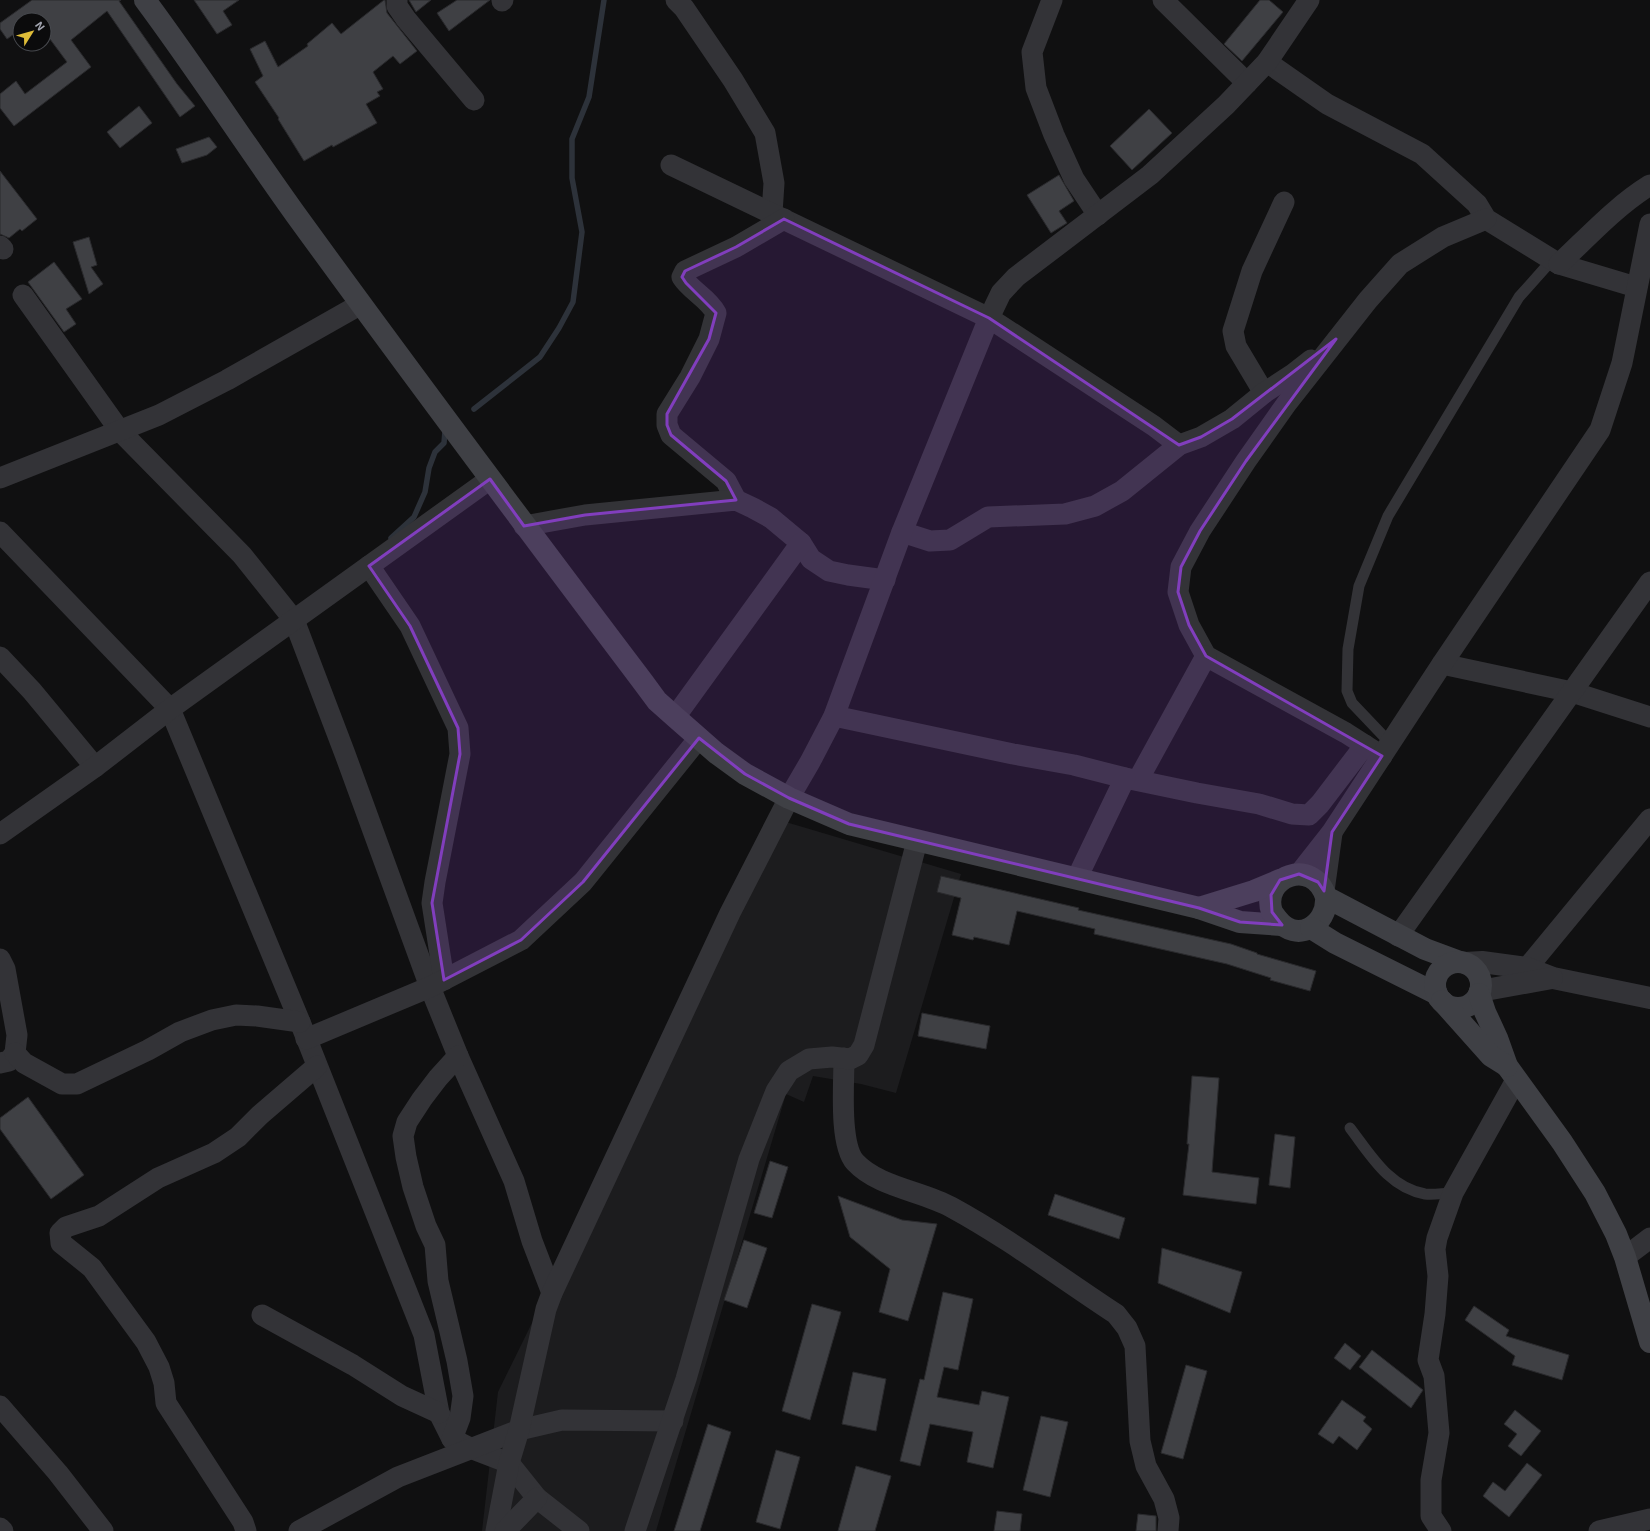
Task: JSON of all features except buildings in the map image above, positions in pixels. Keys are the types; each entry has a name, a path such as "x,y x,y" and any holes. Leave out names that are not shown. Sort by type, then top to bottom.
{"main road":[{"path":"145,0 286,200 524,526 657,701 716,753 746,774 789,798 849,824 1199,908 1240,922 1282,925 1296,930 1311,928 1317,924 1325,912 1325,894"},
{"path":"1199,908 1254,891 1289,877 1309,876 1318,882 1325,894 1398,936 1426,950 1462,962 1475,969 1480,979 1480,993 1485,1012 1511,1073"},
{"path":"1282,925 1272,912 1271,895 1289,877"},
{"path":"1311,928 1335,943 1439,997 1451,1006 1462,1007 1472,1003 1480,993"},
{"path":"1462,962 1452,962 1439,971 1435,986 1439,997 1491,1056 1511,1073 1562,1142 1595,1193 1616,1234 1625,1257 1650,1342"}],"street":[{"path":"397,0 397,6 406,19 474,100"},
{"path":"676,0 684,8 733,80 765,133 778,216"},
{"path":"1052,0 1032,52 1036,88 1054,135 1074,178 1098,215"},
{"path":"1163,0 1247,83"},
{"path":"496,1531 509,1463 519,1430 546,1309 552,1293 730,913 789,798 834,716 902,532 989,318 1001,293 1016,277 1150,175 1226,105 1266,62 1311,3"},
{"path":"1266,62 1327,104 1422,154 1477,204 1486,219 1556,262 1636,287"},
{"path":"672,165 989,318 1154,426 1179,445"},
{"path":"1556,262 1638,192 1650,185"},
{"path":"1264,393 1236,346 1233,331 1252,271 1284,202"},
{"path":"736,500 726,481 671,435 667,425 667,414 690,377 709,339 716,313 713,307 686,283 682,277 685,271 736,247 778,216"},
{"path":"1386,750 1365,745 1206,656 1189,625 1178,592 1181,567 1200,531 1246,461 1287,403 1336,339 1400,264 1443,237 1486,219"},
{"path":"1289,877 1332,832 1442,664 1600,430 1622,363 1636,287 1650,224"},
{"path":"23,295 120,431 242,555 294,620 348,761 437,984 458,1056 514,1181 532,1241 552,1293"},
{"path":"0,478 166,412 227,380 361,304"},
{"path":"902,532 930,541 950,540 988,517 1065,514 1095,506 1122,491 1179,445 1201,437 1232,419 1264,393 1293,374 1336,339"},
{"path":"0,834 95,767 170,709 490,479"},
{"path":"524,526 584,515 736,500 771,518 801,543 811,559 829,571 848,576 885,580"},
{"path":"0,532 170,709 303,1031 424,1335 438,1413 452,1439 470,1448 509,1463 537,1498 579,1531"},
{"path":"675,717 801,543"},
{"path":"369,566 410,626 458,728 460,754 434,882 432,903 437,984"},
{"path":"1398,936 1650,582"},
{"path":"1077,878 1132,779 1206,656"},
{"path":"0,657 32,691 95,767"},
{"path":"1442,664 1572,692 1650,717"},
{"path":"834,716 1013,754 1074,765 1197,793 1259,804 1292,814 1309,815 1320,804 1365,745"},
{"path":"0,959 5,969 17,1035 7,1058 24,1063 62,1084 77,1084 148,1050 180,1032 212,1020 236,1015 257,1016 303,1031 437,984 521,940 584,882 699,738"},
{"path":"1527,968 1650,819"},
{"path":"1325,894 1332,832"},
{"path":"635,1531 673,1421 749,1159 776,1091 789,1071 809,1059 832,1057 850,1059 858,1054 864,1045 917,841"},
{"path":"1462,962 1482,962 1527,968 1553,978 1650,998"},
{"path":"1480,993 1553,978"},
{"path":"452,1439 460,1418 463,1396 460,1375 438,1281 435,1246 426,1226 413,1187 403,1136 407,1122 422,1099 438,1078 458,1056"},
{"path":"844,1058 844,1122 847,1146 854,1162 874,1177 949,1206 983,1225 1116,1314 1127,1328 1135,1346 1140,1441 1146,1466 1164,1499 1169,1518 1168,1531"},
{"path":"246,1531 243,1522 166,1403 164,1383 159,1367 146,1342 92,1268 61,1243 60,1233 66,1227 99,1216 158,1178 214,1153 238,1137 260,1115 317,1066"},
{"path":"1441,1531 1431,1516 1431,1480 1439,1433 1434,1376 1428,1360 1435,1314 1438,1276 1435,1249 1437,1238 1453,1193 1511,1073"},
{"path":"1625,1257 1650,1238"},
{"path":"262,1315 353,1365 402,1396 438,1413"},
{"path":"0,1406 58,1473 103,1531"},
{"path":"299,1531 398,1477 519,1430 562,1420 673,1421"},
{"path":"505,1531 537,1498"},
{"path":"1599,1531 1650,1519"},
{"path":"0,1528 3,1531"}],"lane":[{"path":"1386,750 1352,703 1347,691 1348,649 1359,586 1388,516 1520,297 1556,262"},
{"path":"1350,1128 1382,1170 1403,1186 1425,1194 1453,1193"}],"highlighted area":[{"path":"784,219 989,318 1179,445 1201,437 1232,419 1336,339 1246,461 1200,531 1181,567 1178,592 1189,625 1206,656 1382,756 1332,832 1324,891 1318,882 1299,874 1280,880 1271,895 1272,912 1282,925 1240,922 1199,908 849,824 789,798 745,774 699,738 583,882 521,940 444,980 432,903 460,754 458,728 410,626 369,566 490,479 524,526 585,515 736,500 726,481 671,435 667,425 667,414 709,339 716,313 686,283 682,277 685,271 736,247"}],"shaded area":[{"path":"779,820 961,874 896,1093 861,1084 813,1076 804,1102 786,1094 656,1531 482,1531 498,1392"}],"waterway":[{"path":"474,409 540,357 559,328 573,302 582,232 572,178 572,139 589,97 604,0"},
{"path":"391,538 414,517 425,492 429,468 435,452 444,443 445,431"}]}
